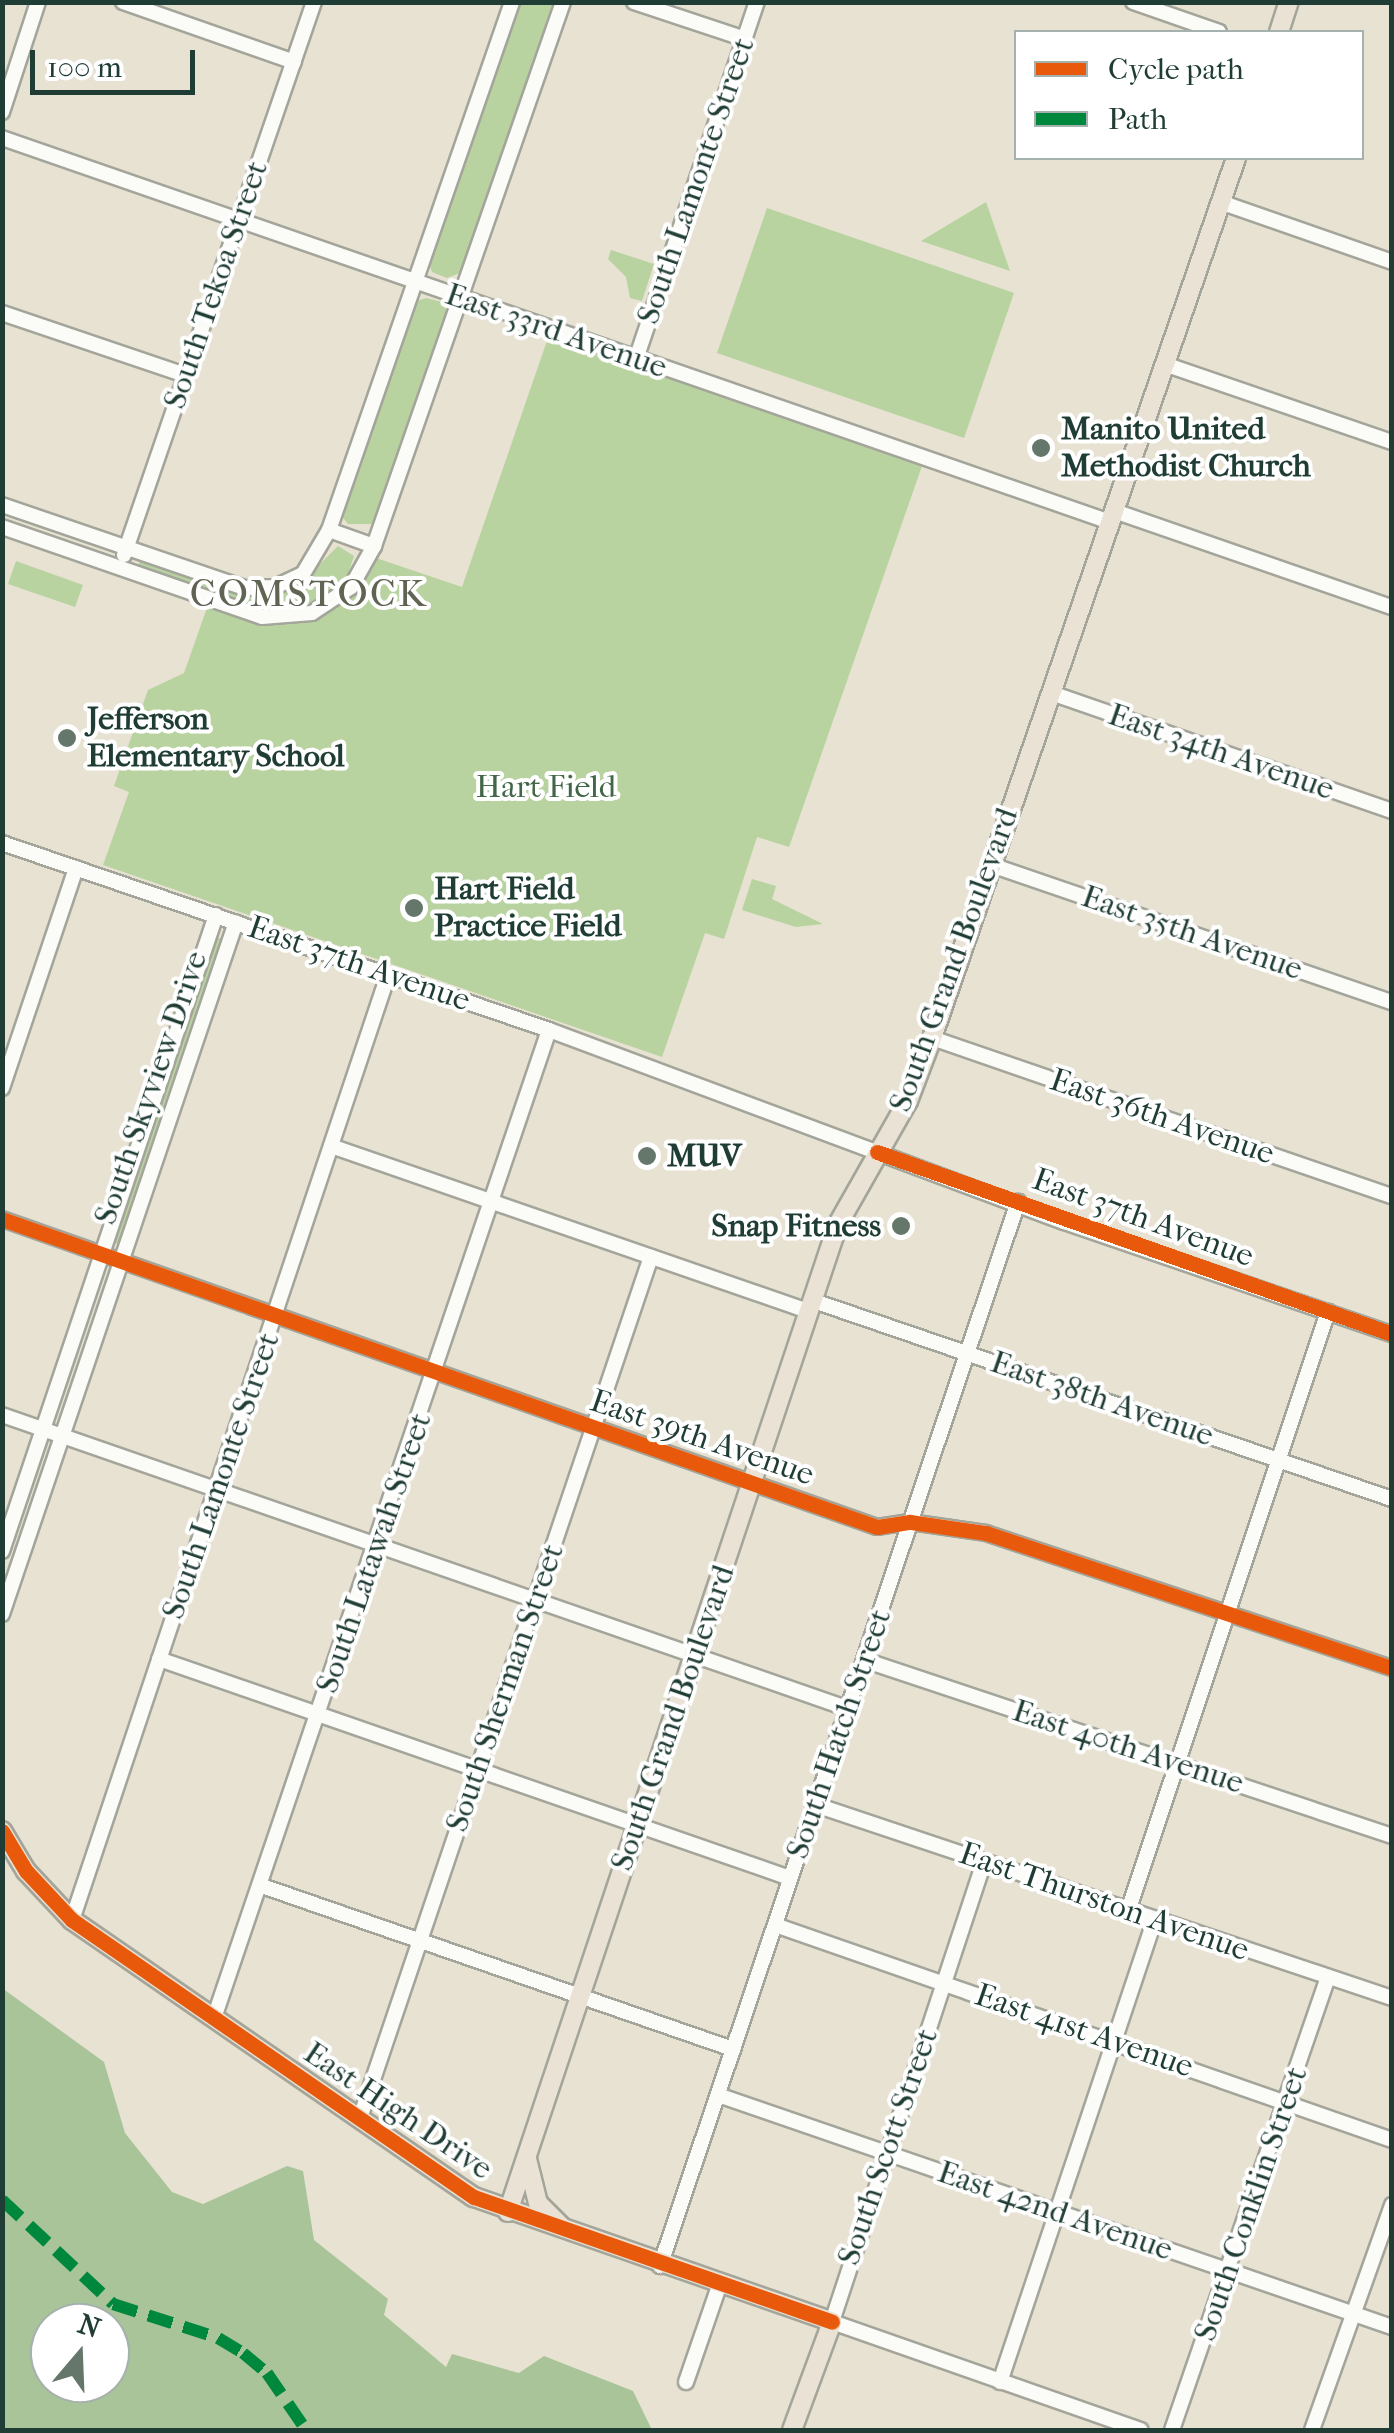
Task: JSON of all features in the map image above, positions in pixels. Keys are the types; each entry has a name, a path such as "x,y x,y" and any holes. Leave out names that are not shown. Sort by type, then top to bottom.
{"main road":[{"path":"1280,30 1289,2"},
{"name":"South Grand Boulevard","path":"508,2212 838,1224 908,1101 932,1038 1235,160"},
{"name":"East High Drive","path":"2,1832 26,1870 72,1920 474,2197 574,2236 832,2322"},
{"path":"526,2154 538,2203 574,2236"},
{"path":"787,2306 814,2331 818,2356"},
{"name":"South Scott Street","path":"792,2430 832,2322"}],"street":[{"path":"2,112 38,2"},
{"path":"123,2 294,62"},
{"name":"South Tekoa Street","path":"120,568 314,2"},
{"path":"2,505 256,590 304,574 329,530 512,2"},
{"path":"2,527 244,612 282,618 312,614 340,598 374,546 562,2"},
{"path":"634,2 744,39"},
{"name":"South Lamonte Street","path":"636,359 757,2"},
{"path":"1134,2 1214,30"},
{"name":"East 33rd Avenue","path":"2,138 636,359 1392,607"},
{"path":"1220,202 1392,262"},
{"path":"2,313 185,374"},
{"path":"1164,364 1392,442"},
{"path":"329,530 374,546"},
{"name":"East 34th Avenue","path":"1051,693 1392,811"},
{"name":"East 37th Avenue","path":"2,843 549,1030 877,1152 1392,1334"},
{"name":"East 35th Avenue","path":"992,865 1392,1002"},
{"path":"2,1088 76,868"},
{"name":"South Skyview Drive","path":"2,1551 216,915"},
{"name":"South Skyview Drive","path":"2,1614 236,922"},
{"name":"South Lamonte Street","path":"72,1920 388,975"},
{"name":"South Latawah Street","path":"214,2018 320,1715 549,1030"},
{"name":"East 36th Avenue","path":"932,1038 1392,1196"},
{"name":"East 38th Avenue","path":"331,1146 651,1257 967,1352 1392,1499"},
{"name":"South Hatch Street","path":"660,2266 1018,1202"},
{"name":"East 39th Avenue","path":"2,1220 120,1265 877,1527 910,1522 986,1533 1392,1668"},
{"name":"South Sherman Street","path":"360,2118 651,1257"},
{"path":"1128,1911 1328,1312"},
{"path":"2,1415 849,1709"},
{"path":"160,1660 790,1878"},
{"name":"East 40th Avenue","path":"864,1660 1392,1836"},
{"name":"East Thurston Avenue","path":"816,1806 1392,1998"},
{"name":"South Scott Street","path":"832,2322 984,1862"},
{"path":"262,1886 734,2049"},
{"path":"1000,2382 1156,1920"},
{"name":"East 41st Avenue","path":"776,1924 1392,2140"},
{"name":"South Conklin Street","path":"1172,2430 1328,1977"},
{"name":"East 42nd Avenue","path":"718,2094 1392,2326"},
{"path":"1312,2430 1392,2205"},
{"path":"686,2382 720,2283"},
{"path":"832,2322 1142,2430"}],"green space":[{"path":"520,3 554,3 460,273 447,278 432,272 428,262"},
{"path":"986,202 1010,271 921,241"},
{"path":"767,208 1014,293 964,438 717,353"},
{"path":"611,250 654,264 642,301 630,298 626,277 608,259"},
{"path":"426,298 442,302 448,314 376,524 348,524 340,514 413,302"},
{"name":"Hart Field","path":"549,335 922,466 789,847 757,837 724,939 705,933 662,1057 103,865 129,792 114,786 148,690 184,673 208,605 250,620 308,620 347,596 373,557 462,587"},
{"path":"338,546 354,556 346,580 306,608 269,611 138,565 141,560 247,594 271,594 305,579"},
{"path":"16,561 83,585 75,607 8,584"},
{"path":"752,879 776,886 772,899 823,924 796,927 742,910"},
{"path":"215,937 223,939 121,1245 111,1242"},
{"path":"2,1988 104,2062 125,2133 172,2192 203,2204 287,2166 303,2171 314,2240 388,2299 384,2315 446,2367 452,2354 519,2373 544,2356 633,2391 652,2430 3,2430"}],"marked path":[{"path":"2,2200 113,2304 218,2338 243,2353 267,2373 306,2430"}],"cycle path":[{"path":"877,1152 1392,1334"},
{"path":"2,1219 877,1527 910,1522 986,1533 1392,1668"},
{"path":"2,1831 26,1871 72,1920 474,2197 832,2322"}],"place":[{"name":"Manito United Methodist Church","path":"1041,448"},
{"name":"Jefferson Elementary School","path":"67,738"},
{"name":"Hart Field Practice Field","path":"414,908"},
{"name":"MUV","path":"647,1156"},
{"name":"Snap Fitness","path":"901,1226"}],"district":[{"name":"COMSTOCK","path":"309,594"}]}
